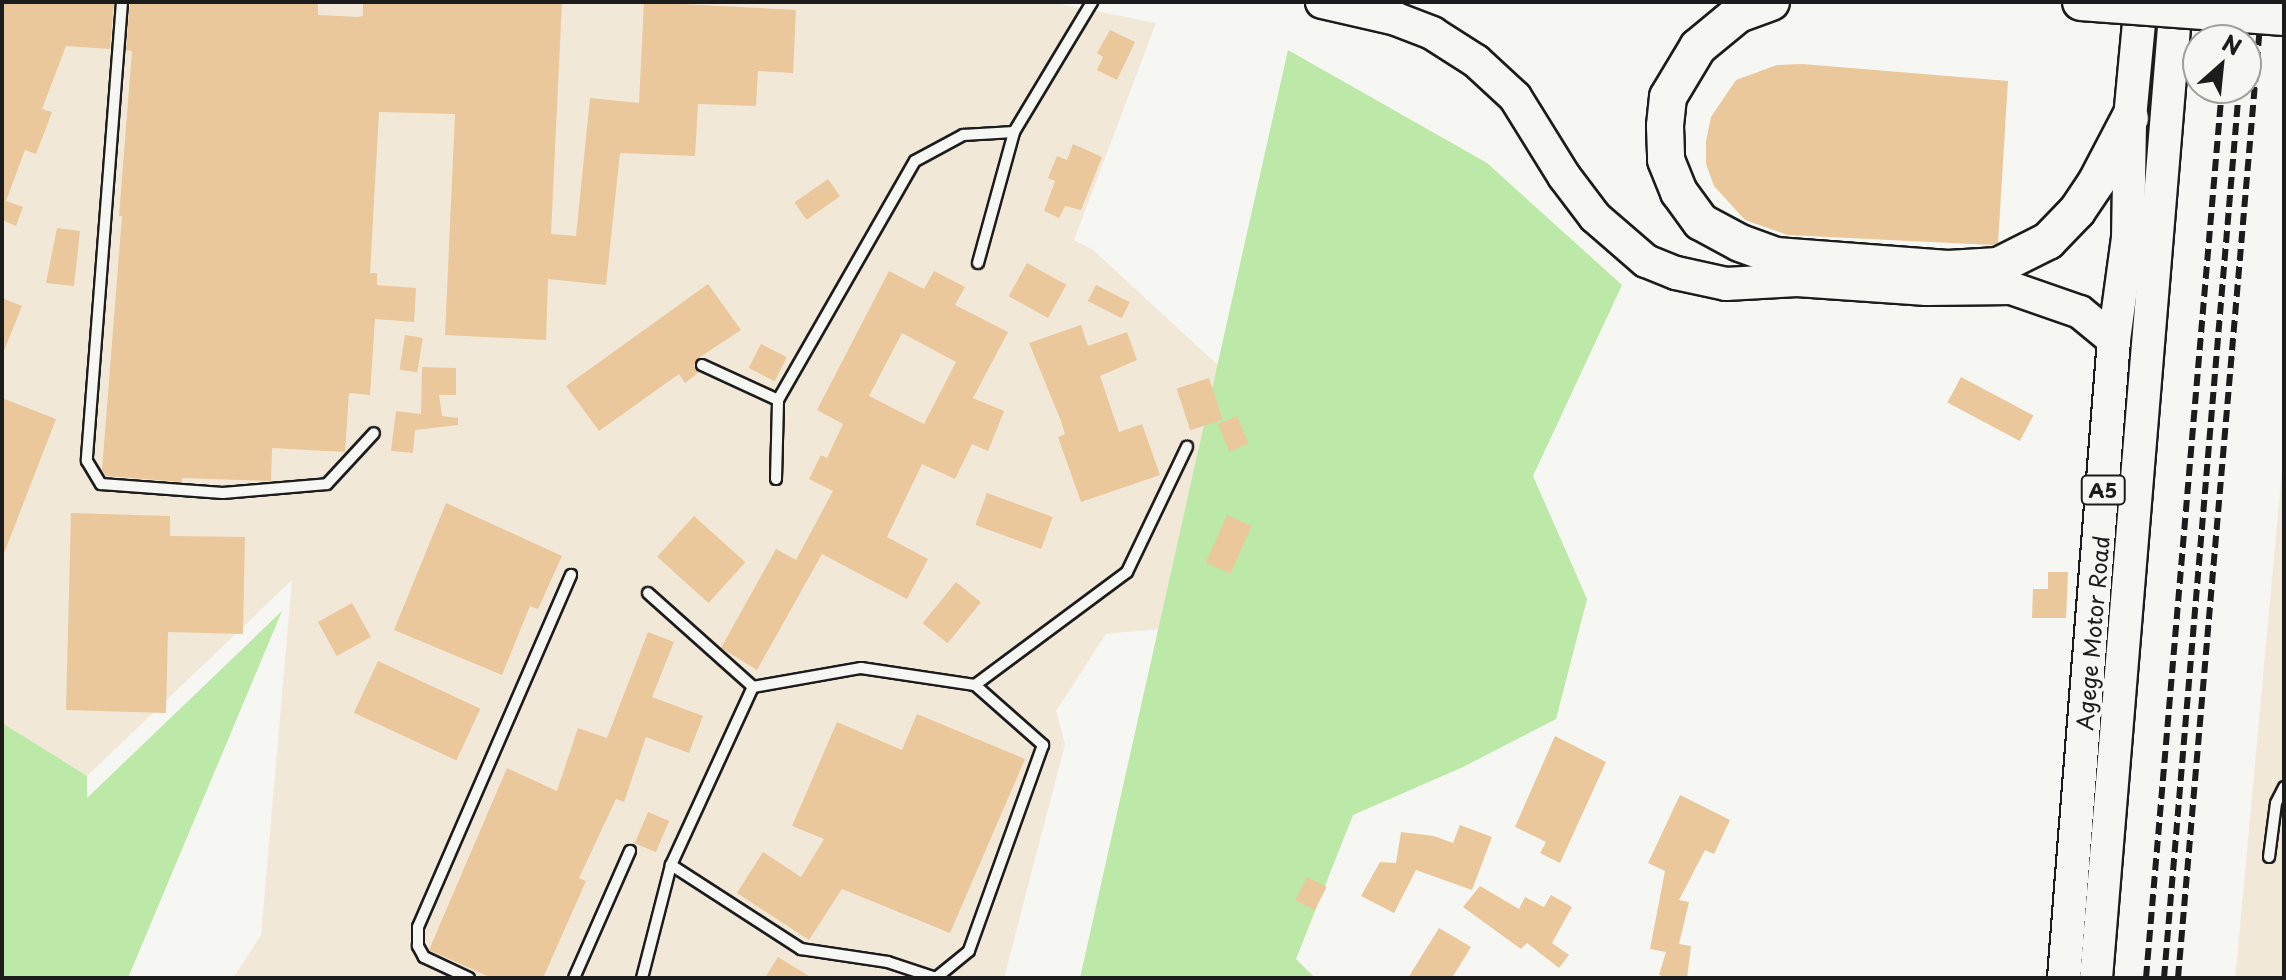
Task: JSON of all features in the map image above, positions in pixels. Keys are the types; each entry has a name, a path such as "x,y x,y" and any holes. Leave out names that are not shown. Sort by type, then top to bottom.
{"highway":[{"path":"1771,2 1724,24 1685,65 1668,97 1666,160 1679,192 1701,222 1740,243 1776,256 1948,269 1998,266 2048,241 2077,211 2097,181 2130,118"},
{"path":"2081,2 2284,17"}],"main road":[{"path":"1322,2 1396,19 1432,33 1476,61 1515,97 1564,176 1595,217 1646,261 1676,273 1726,284 1797,280 1927,289 2011,288 2080,312 2114,340"},
{"name":"Agege Motor Road","path":"2064,978 2114,340 2128,238 2130,118 2141,2"},
{"name":"Agege Motor Road","path":"2096,978 2176,2"},
{"path":"2081,766 2114,763"}],"lane":[{"path":"122,2 87,461 101,484 223,493 327,484 374,433"},
{"path":"978,263 1014,132 1092,2"},
{"path":"776,479 778,400 915,161 963,135 1014,132"},
{"path":"702,365 778,400"},
{"path":"975,685 1127,572 1187,447"},
{"path":"469,978 424,957 418,946 418,927 571,575"},
{"path":"648,593 753,687"},
{"path":"671,865 801,949 888,962 936,978 969,951 1043,745 975,685 861,668 753,687"},
{"path":"642,978 671,865 753,687"},
{"path":"2269,857 2276,803 2284,787"},
{"path":"574,978 630,851"}],"shaded area":[{"path":"2,2 1051,2 1156,23 1074,240 1092,249 1246,391 1169,628 1106,634 1056,711 1065,744 1004,978 233,978 261,935 292,580 87,776 2,724"},
{"path":"2284,449 2284,978 2235,978 2237,959"}],"green space":[{"path":"1288,50 1487,163 1622,285 1533,476 1587,599 1556,719 1463,767 1353,815 1296,959 1315,978 1080,978"},
{"path":"282,611 128,978 2,978 2,723 87,776 87,798"}],"building":[{"path":"2,2 114,2 110,49 66,46 42,109 52,112 36,154 25,150 6,201 23,207 16,226 2,220"},
{"path":"130,2 318,2 318,15 358,17 363,16 363,2 562,2 551,234 576,236 590,98 639,103 644,2 796,10 793,73 758,71 756,106 698,104 695,156 620,153 606,285 548,279 546,340 445,335 455,114 379,112 370,273 377,273 377,285 416,288 414,322 375,319 370,395 349,393 345,452 272,448 271,481 182,478 182,482 106,476 102,470 132,51 126,50"},
{"path":"1110,30 1135,42 1117,80 1097,70 1103,57 1097,53"},
{"path":"1802,64 2008,81 1998,243 1788,235 1745,220 1714,186 1706,164 1706,141 1711,117 1736,80 1777,65"},
{"path":"1073,144 1102,157 1081,210 1065,206 1059,218 1044,211 1055,181 1048,178 1057,156 1067,160"},
{"path":"828,179 840,196 806,220 794,203"},
{"path":"57,228 80,231 74,286 46,283"},
{"path":"1027,263 1066,285 1048,318 1009,296"},
{"path":"889,271 924,289 934,271 965,287 955,305 1008,332 973,398 1004,411 988,451 972,444 955,479 922,464 887,537 928,559 907,599 822,554 757,670 721,648 776,549 796,560 833,491 809,479 821,455 827,458 843,424 817,410","holes":["902,333 956,362 924,424 869,396"]},
{"path":"708,284 741,330 697,359 694,366 699,372 685,383 679,374 599,431 566,386"},
{"path":"1096,285 1130,302 1122,318 1088,301"},
{"path":"2,298 22,306 3,353 2,353"},
{"path":"1081,325 1088,346 1127,332 1137,360 1100,376 1119,432 1142,424 1160,475 1081,502 1058,437 1065,434 1061,421 1029,343"},
{"path":"405,335 423,338 417,372 400,370"},
{"path":"761,344 787,357 775,381 749,368"},
{"path":"422,367 456,368 456,395 439,395 442,416 458,418 458,425 415,430 413,453 391,451 396,411 421,414"},
{"path":"1961,377 2033,415 2020,441 1947,403"},
{"path":"1209,378 1223,420 1190,430 1177,389"},
{"path":"2,398 56,419 3,556 2,555"},
{"path":"1237,416 1249,444 1229,452 1218,424"},
{"path":"987,493 1053,517 1041,549 975,525"},
{"path":"446,503 562,556 538,609 530,606 502,675 394,630"},
{"path":"71,513 170,516 170,536 245,537 243,634 168,632 166,713 66,710"},
{"path":"1227,515 1252,526 1231,573 1206,563"},
{"path":"694,516 745,562 708,603 657,557"},
{"path":"2048,572 2068,572 2066,618 2032,618 2033,589 2048,589"},
{"path":"956,582 981,602 948,643 923,623"},
{"path":"352,603 371,637 337,656 318,622"},
{"path":"648,632 674,642 652,697 703,716 689,753 646,737 624,802 616,799 579,878 586,881 543,978 492,978 429,950 507,768 557,791 578,728 607,738"},
{"path":"378,661 480,709 456,760 354,713"},
{"path":"917,714 1025,759 950,933 842,889 809,940 737,893 763,852 801,877 824,839 792,826 837,722 902,750"},
{"path":"1555,736 1606,762 1560,863 1540,853 1546,842 1515,827"},
{"path":"1680,795 1730,820 1714,854 1705,850 1679,900 1689,902 1679,944 1691,946 1687,978 1668,978 1659,975 1666,952 1650,949 1665,871 1648,863"},
{"path":"648,812 669,821 656,852 635,843"},
{"path":"1460,825 1492,837 1472,890 1416,870 1394,913 1361,896 1380,862 1396,863 1401,832 1434,836 1453,843"},
{"path":"1307,877 1327,887 1315,910 1295,900"},
{"path":"1480,886 1519,909 1525,897 1544,907 1551,895 1572,907 1552,943 1569,955 1559,968 1527,943 1521,949 1463,907"},
{"path":"1439,928 1471,947 1452,978 1408,978"},
{"path":"778,957 812,978 765,978"}],"railway":[{"path":"2227,24 2229,2"},
{"path":"2244,24 2246,2"},
{"path":"2178,978 2262,2"},
{"path":"2146,978 2221,104"},
{"path":"2164,978 2238,104"}]}
